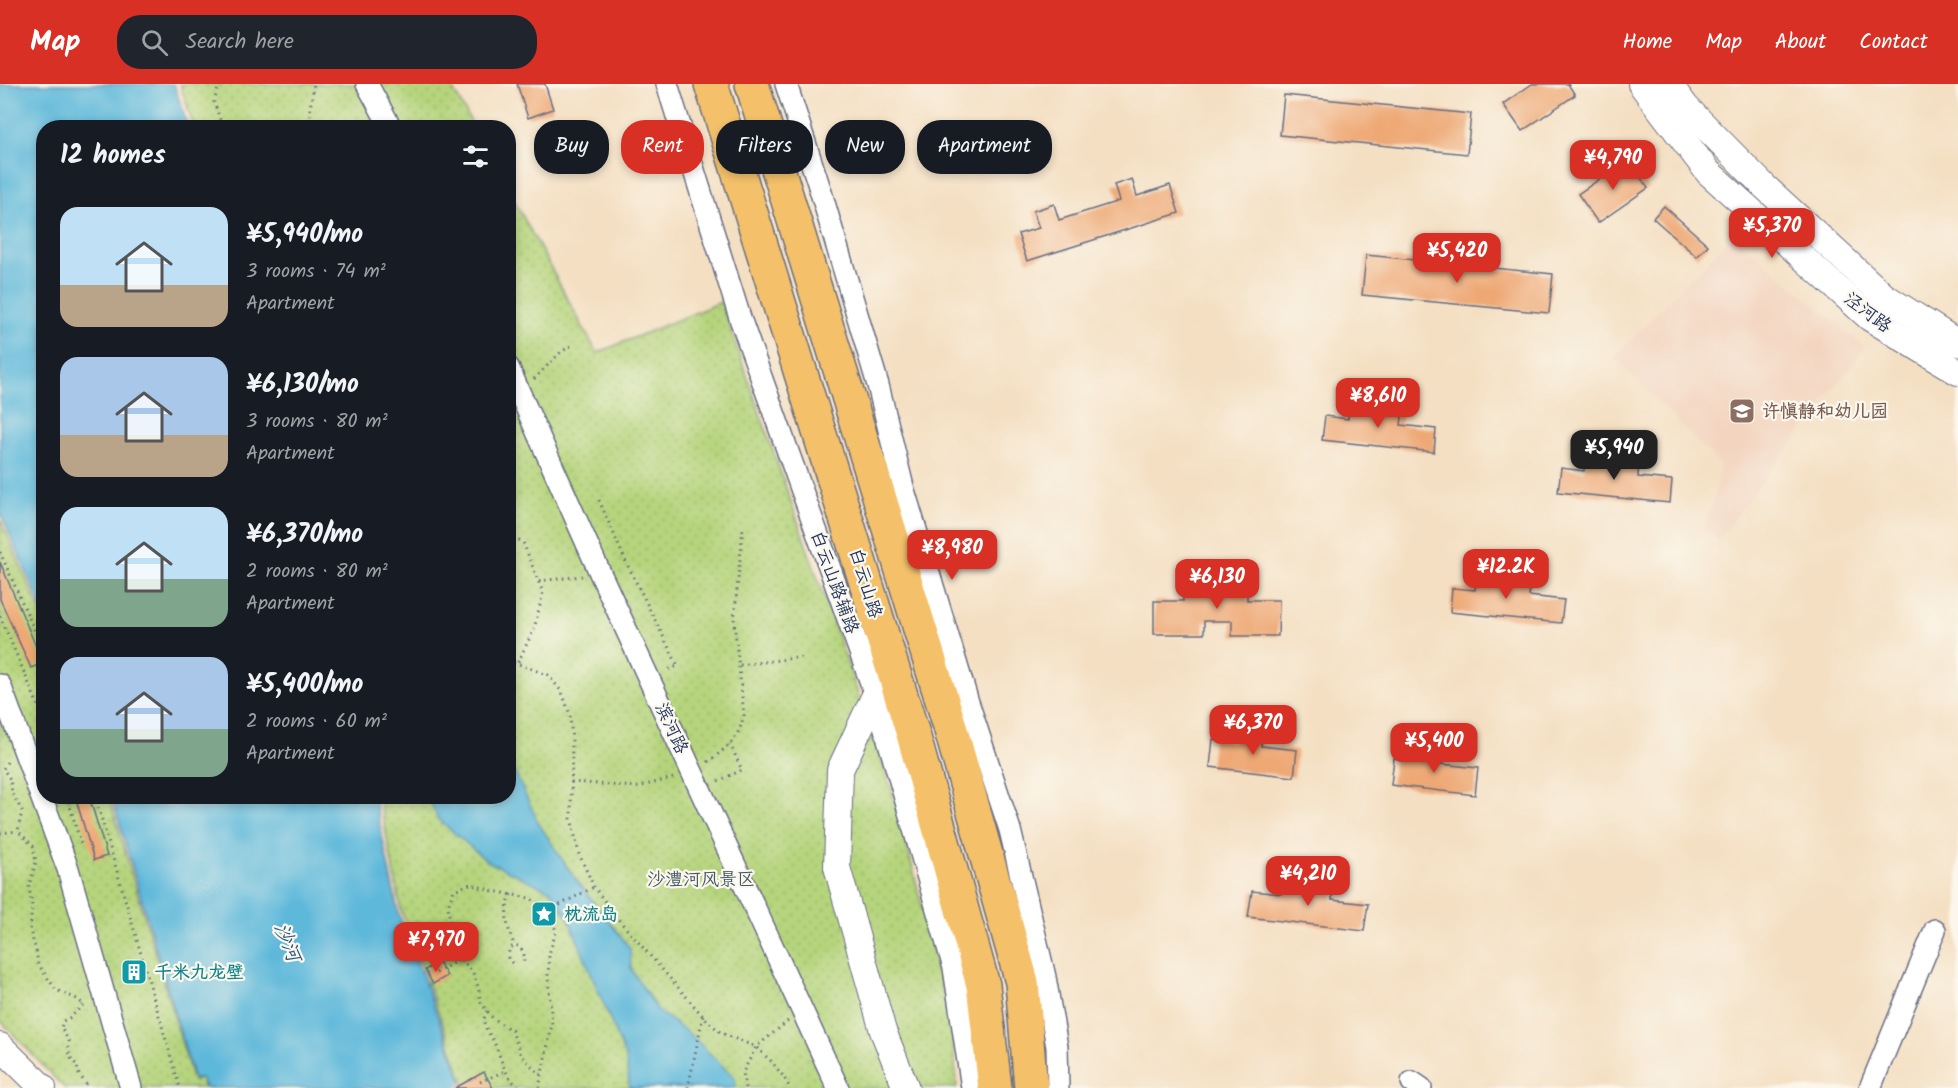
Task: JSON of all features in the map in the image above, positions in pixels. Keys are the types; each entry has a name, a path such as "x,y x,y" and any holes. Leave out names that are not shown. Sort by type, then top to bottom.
{"highway":[{"name":"白云山路","path":"711,84 913,734 983,985 995,1088"},
{"name":"白云山路","path":"752,84 949,723 1022,982 1031,1088"}],"street":[{"path":"367,84 387,120"},
{"name":"白云山路辅路","path":"667,84 741,321 875,694 954,968 972,1088"},
{"path":"786,84 820,189 878,385 907,498 967,699 1010,830 1045,977 1057,1047 1058,1088"},
{"name":"泾河路","path":"1641,84 1708,172 1725,188 1870,318 1958,372"},
{"name":"泾河路","path":"1669,84 1686,108 1765,187 1884,296 1958,343"},
{"name":"滨河路","path":"516,384 838,1088"},
{"path":"891,661 840,770 837,867 883,1031 906,1088"},
{"path":"0,685 36,783"},
{"path":"44,804 68,869 131,1088"},
{"path":"1870,1088 1935,930"},
{"path":"0,1046 43,1088"}],"path":[{"path":"219,84 214,102 220,120"},
{"path":"312,120 310,109 314,84"},
{"path":"516,376 533,379 561,352 574,344"},
{"path":"599,500 625,561 678,666 649,678"},
{"path":"696,781 741,730 744,715 734,621 743,528"},
{"path":"516,538 523,542 543,593 534,629 518,663 548,675 562,692 570,715 571,818 579,854 594,887 618,919 703,1016 721,1033 756,1047 771,1061 789,1088"},
{"path":"0,552 36,634"},
{"path":"0,616 36,700"},
{"path":"740,665 802,657"},
{"path":"18,831 22,811 12,794 10,779 3,769 18,747 19,737"},
{"path":"571,782 638,787 696,781 742,770 730,744"},
{"path":"69,804 84,852"},
{"path":"97,804 180,1088"},
{"path":"0,832 18,831 33,846 36,862 29,886 32,906 30,931 38,964 56,990 83,1004 108,1008"},
{"path":"539,1088 552,1024 548,976 549,954 556,932 550,910 529,898 470,884 454,890 448,906 452,938 460,959 472,971 481,1003 492,1017 512,1031 521,1056 541,1075"},
{"path":"550,910 594,887"},
{"path":"511,894 506,908 508,927 514,945 522,949 525,958 522,965"},
{"path":"512,963 508,958 509,950 514,945"},
{"path":"436,973 460,959"},
{"path":"83,1004 71,1017 63,1021 61,1028 69,1041 68,1053 71,1060 77,1065 78,1073 89,1088"},
{"path":"745,1088 743,1072 756,1047 801,1010"},
{"path":"487,1011 484,1019 485,1027 495,1044 505,1071 521,1088"},
{"path":"688,1088 703,1016"},
{"path":"480,1082 505,1071"}],"shaded area":[{"name":"许慎静和幼儿园","path":"1733,235 1865,348 1718,540 1703,529 1713,502 1720,465 1614,357"}],"green space":[{"path":"180,84 450,84 470,120 192,120"},
{"name":"沙澧河风景区","path":"516,204 597,353 721,302 898,808 952,1030 957,1088 466,1088 401,910 380,804 516,804"},
{"path":"0,519 36,601 36,804 111,804 193,1081 200,1079 204,1088 64,1088 0,1020"}],"water":[{"path":"0,84 174,84 186,120 36,120 36,594 0,512"},
{"path":"516,775 539,824 573,876 630,948 631,969 658,1011 691,1035 735,1078 736,1088 630,1088 625,1056 568,917 551,891 487,861 438,819 431,804 516,804"},
{"name":"沙河","path":"114,804 375,804 398,912 465,1088 205,1088 201,1078 194,1080"}],"building":[{"path":"517,84 545,84 553,109 528,118"},
{"path":"1532,84 1568,84 1575,95 1522,131 1503,104"},
{"path":"1284,95 1471,114 1467,154 1280,135"},
{"path":"1628,160 1648,188 1598,223 1578,194"},
{"path":"1132,179 1137,196 1170,185 1179,213 1027,261 1018,234 1039,228 1033,211 1054,204 1059,220 1119,201 1114,185"},
{"path":"1664,206 1708,245 1697,257 1653,218"},
{"path":"1366,255 1553,274 1549,313 1362,295"},
{"path":"1349,403 1403,409 1401,425 1436,429 1434,452 1322,440 1325,416 1348,419"},
{"path":"1586,454 1639,460 1638,477 1672,480 1670,503 1558,492 1561,468 1584,471"},
{"path":"0,562 36,647 36,666 31,668 0,599"},
{"path":"1477,574 1531,580 1529,596 1564,600 1561,623 1450,612 1452,588 1475,590"},
{"path":"1183,580 1247,581 1247,600 1279,600 1278,636 1232,636 1232,621 1204,621 1204,634 1154,634 1154,601 1183,601"},
{"path":"1236,730 1262,733 1261,746 1297,750 1294,777 1210,767 1213,739 1235,742"},
{"path":"1417,748 1443,751 1441,764 1478,768 1475,795 1391,785 1394,758 1415,760"},
{"path":"77,804 91,804 107,856 94,860"},
{"path":"1283,881 1333,887 1332,900 1368,904 1364,931 1248,917 1252,891 1281,894"},
{"path":"439,962 447,976 433,984 425,970"},
{"path":"484,1072 493,1088 455,1088"}],"place":[{"name":"许慎静和幼儿园","path":"1742,411"},
{"name":"枕流岛","path":"544,914"},
{"name":"千米九龙壁","path":"134,972"}]}
